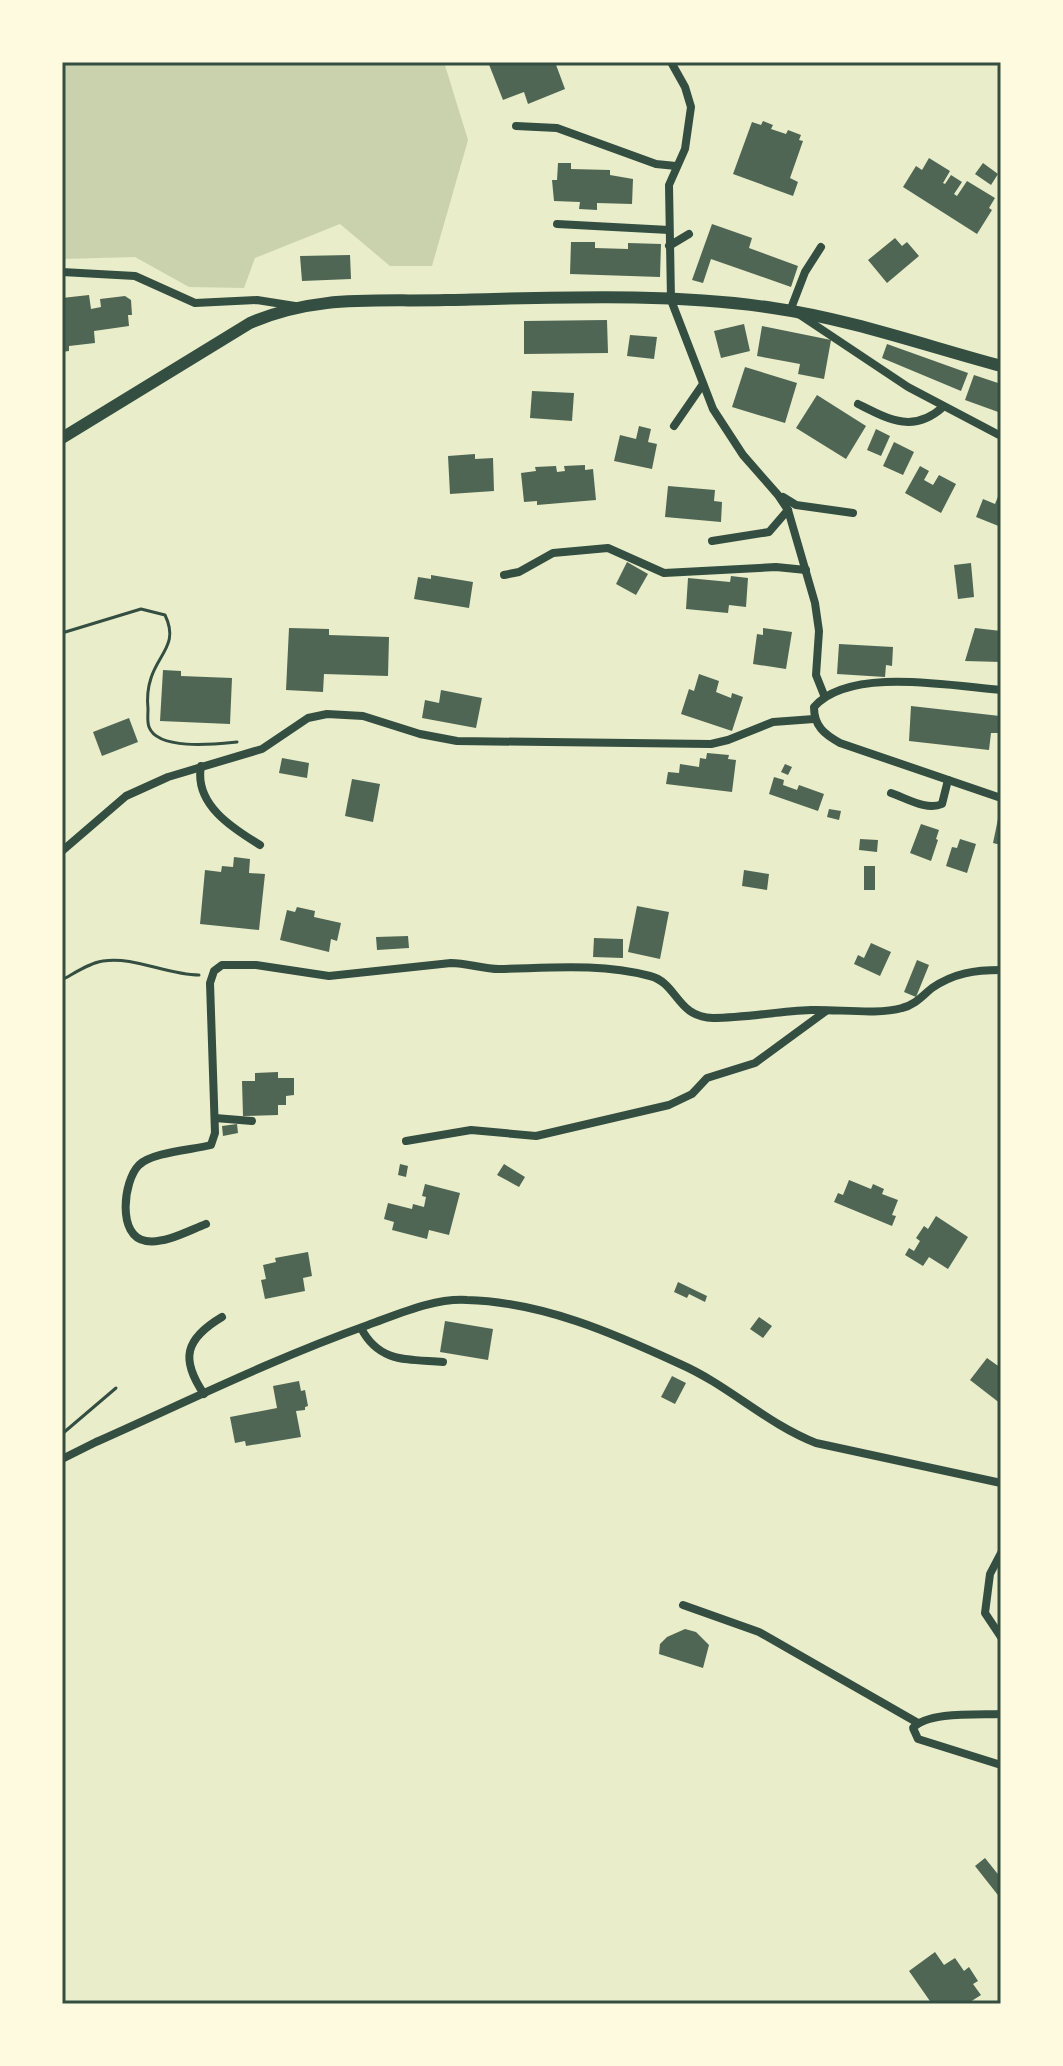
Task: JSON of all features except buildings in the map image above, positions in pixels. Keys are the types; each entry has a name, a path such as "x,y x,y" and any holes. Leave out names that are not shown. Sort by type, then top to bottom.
{"main road":[{"path":"62,438 250,323 280,309 339,300 671,300 745,305 860,327 1001,366"}],"street":[{"path":"671,62 685,87 691,107 685,149 669,185 671,300 713,409 743,455 788,510 818,617 816,675 824,695"},
{"path":"516,126 557,128 656,164 676,166"},
{"path":"557,224 669,230"},
{"path":"669,246 689,234"},
{"path":"821,247 805,272 793,312 881,371 1001,436"},
{"path":"62,272 135,276 195,303 257,300 296,306"},
{"path":"674,426 703,384"},
{"path":"858,404 901,423 923,419 943,407"},
{"path":"778,495 796,505 853,513"},
{"path":"712,541 769,532 788,510"},
{"path":"504,575 519,572 553,553 608,548 664,573 776,567 806,570"},
{"path":"1001,690 881,683 824,695 814,707 814,719 823,733 840,743 1001,798"},
{"path":"62,851 126,796 201,766 262,749 308,718 327,714 363,716 420,734 457,741 539,744 711,744 773,722 814,719"},
{"path":"201,766 200,787 213,807 235,830 260,845"},
{"path":"891,793 938,807 942,804 948,780"},
{"path":"206,1224 162,1240 148,1242 138,1239 126,1214 125,1197 139,1165 152,1156 211,1145 215,1118 210,983 214,971 222,965 256,965 329,976 451,963 470,963 494,969 583,966 655,977 682,1007 703,1017 827,1010 890,1011 905,1008 948,978 965,972 1001,970"},
{"path":"406,1141 471,1130 536,1136 669,1105 692,1094 707,1078 755,1063 827,1010"},
{"path":"215,1118 252,1121"},
{"path":"62,1459 204,1394 361,1328 444,1302 465,1299 530,1307 602,1330 696,1371 787,1430 816,1443 1001,1483"},
{"path":"204,1394 190,1372 190,1347 204,1327 222,1317"},
{"path":"361,1328 368,1342 392,1357 443,1362"},
{"path":"1001,1553 990,1574 985,1613 1001,1637"},
{"path":"683,1605 759,1632 918,1723"},
{"path":"1001,1714 957,1715 918,1723 913,1728 918,1739 1001,1765"}],"path":[{"path":"62,633 141,609 165,615 170,625 169,639 166,652 151,677 147,704 149,727 155,736 182,744 240,741"},
{"path":"62,980 101,961 126,962 189,975 214,971"},
{"path":"62,1434 116,1388"}],"green space":[{"path":"62,62 444,62 468,140 432,266 390,266 340,224 255,258 244,288 189,287 135,257 62,259"}]}
